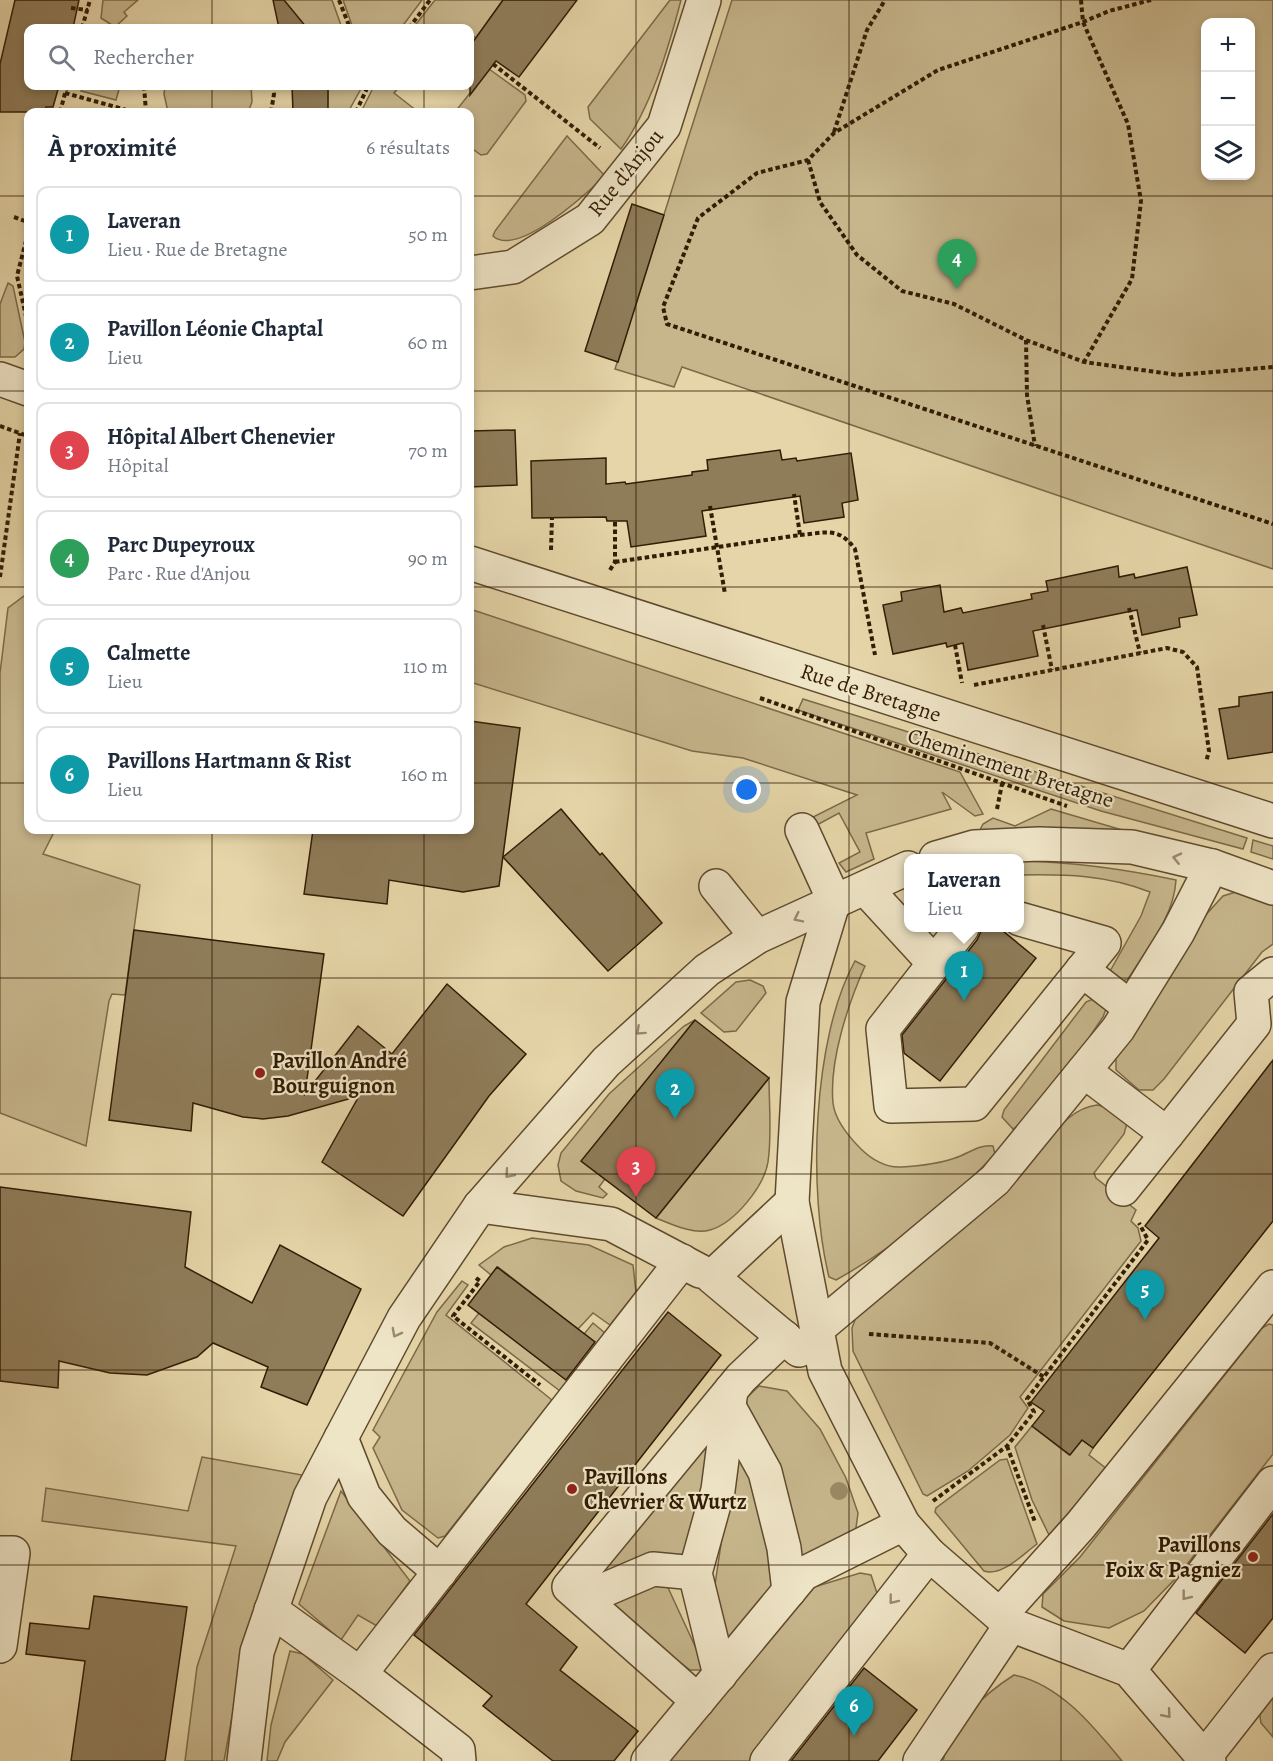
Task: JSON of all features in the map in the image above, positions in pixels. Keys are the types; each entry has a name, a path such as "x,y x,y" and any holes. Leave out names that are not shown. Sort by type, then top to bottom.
{"street":[{"name":"Rue d'Anjou","path":"474,272 513,267 590,219 664,126 704,0"},
{"path":"0,379 24,388"},
{"name":"Rue de Bretagne","path":"474,564 1273,821"},
{"path":"802,830 834,900 803,1002 792,1202 827,1321 825,1371"},
{"path":"950,854 974,847 1062,845 1132,847 1212,866 1273,888"},
{"path":"827,1321 995,1180 1119,1029 1178,932 1212,866"},
{"path":"244,1761 257,1652 310,1497 404,1318 480,1206 606,1062 707,970 757,937 834,900 866,889 904,870"},
{"path":"716,886 757,937"},
{"path":"866,889 904,930"},
{"path":"958,932 883,1029 891,1106 974,1104 1104,943 1024,920"},
{"path":"906,932 934,963"},
{"path":"1082,970 1131,1008"},
{"path":"1123,1189 1254,1024 1251,992 1273,974"},
{"path":"1084,1071 1167,1134"},
{"path":"712,1277 792,1202"},
{"path":"480,1206 611,1224 712,1277 825,1371 903,1524 929,1554 1006,1620 1129,1670 1205,1760 1273,1670"},
{"path":"360,1674 682,1261"},
{"path":"920,1761 1006,1620 1273,1287"},
{"path":"698,1701 569,1587 784,1337"},
{"path":"720,1675 695,1573 718,1490 730,1399"},
{"path":"730,1399 765,1472 784,1548 789,1591"},
{"path":"341,1438 364,1496 392,1531 440,1572"},
{"path":"1129,1670 1273,1484"},
{"path":"648,1761 803,1574 903,1524"},
{"path":"0,1553 13,1553 0,1646"},
{"path":"767,1761 929,1554"},
{"path":"583,1599 653,1569 695,1573"},
{"path":"271,1610 360,1674 458,1750 459,1761"}],"path":[{"path":"85,24 90,0"},
{"path":"339,0 348,24"},
{"path":"412,24 430,0"},
{"path":"834,133 867,30 885,0"},
{"path":"1081,0 1083,22 1128,124 1141,201 1132,279 1084,362"},
{"path":"1151,0 1109,11 1083,22 938,70 834,133 808,160 757,173 698,218 663,308 667,324 1273,524"},
{"path":"70,8 88,10"},
{"path":"493,64 629,170"},
{"path":"61,108 66,90"},
{"path":"144,90 147,108"},
{"path":"272,108 274,90"},
{"path":"358,108 366,90"},
{"path":"65,93 119,108"},
{"path":"808,160 820,202 857,255 902,291 954,304 1026,340 1084,362 1178,375 1273,367"},
{"path":"14,217 24,221"},
{"path":"24,249 17,276 24,307"},
{"path":"1026,340 1027,395 1035,446"},
{"path":"0,426 24,434"},
{"path":"0,577 20,433"},
{"path":"794,494 800,535"},
{"path":"710,506 725,594"},
{"path":"592,602 615,562 615,521"},
{"path":"615,562 800,535 836,532 847,538 855,549 877,664 871,692"},
{"path":"1129,608 1140,653"},
{"path":"1043,625 1052,670"},
{"path":"963,687 1167,648 1183,652 1197,667 1209,751 1198,798"},
{"name":"Cheminement Bretagne","path":"758,698 1074,807"},
{"path":"991,813 997,809 1002,784"},
{"path":"903,1524 1007,1446 1034,1412 1027,1399 1148,1240 1138,1222 1140,1208 1123,1189"},
{"path":"447,1254 480,1281 453,1316 568,1408"},
{"path":"827,1321 852,1333 990,1343 1044,1377"}],"shaded area":[{"path":"103,0 138,0 124,12 127,16 118,24 110,24 101,18"},
{"path":"278,0 332,0 341,24 303,24"},
{"path":"343,0 422,0 404,24 352,24"},
{"path":"435,0 503,0 476,38 474,24 416,24"},
{"path":"670,0 681,0 664,58 650,97 632,133 621,149 590,119 588,107"},
{"path":"732,0 1273,0 1273,569 682,367 674,387 615,369"},
{"path":"489,69 525,95 526,101 487,154 481,155 474,150 474,108 458,108"},
{"path":"81,90 119,90 116,100"},
{"path":"164,90 251,90 252,102 250,108 167,108"},
{"path":"328,90 360,90 350,108 327,108"},
{"path":"372,90 397,90 394,93 413,108 363,108"},
{"path":"567,136 605,176 568,209 534,231 518,238 504,240 493,236 495,231"},
{"path":"8,283 13,286 24,337 24,349 15,357 0,357 0,304"},
{"path":"24,596 24,834 53,834 43,854 140,885 125,995 112,994 109,1001 86,1146 0,1113 0,673 8,608"},
{"path":"474,610 960,772 983,814 975,816 942,792 951,809 866,833 874,859 846,872 839,863 860,852 839,813 817,825 813,817 857,795 743,758 692,751 474,683"},
{"path":"803,699 1247,838 1243,849 1101,811 798,710"},
{"path":"1051,809 1234,863 980,830 983,824 993,818 1015,826"},
{"path":"1253,840 1273,846 1273,859 1251,852"},
{"path":"1024,861 1098,867 1176,880 1174,894 1165,919 1128,979 1120,982 1109,973 1141,916 1150,892 1102,879 1024,875"},
{"path":"1242,890 1273,901 1273,944 1262,952 1164,1079 1153,1090 1139,1090 1116,1070 1116,1053 1202,919 1223,896"},
{"path":"855,961 865,966 841,1033 834,1069 834,1110 843,1128 865,1153 890,1166 935,1163 988,1146 993,1146 995,1154 940,1207 900,1239 836,1280 829,1277 822,1242 818,1203 818,1116 822,1073 830,1031 841,993"},
{"path":"750,980 763,986 766,993 736,1031 724,1032 701,1013 736,982"},
{"path":"1095,998 1107,1006 1103,1017 1049,1095 1024,1122 1013,1129 1002,1117 1004,1110 1086,1002"},
{"path":"695,1020 582,1161 605,1179 599,1187 607,1194 603,1198 576,1191 561,1181 558,1165 561,1153 609,1094 684,1026"},
{"path":"769,1078 768,1162 761,1182 747,1202 729,1220 710,1230 697,1231 683,1228 656,1218"},
{"path":"1097,1105 1112,1108 1127,1123 1124,1134 1094,1173 1096,1178 1136,1210 1131,1221 1138,1228 1141,1241 1020,1397 1028,1408 1010,1435 968,1471 927,1496 923,1494 853,1351 852,1328 859,1309 996,1193 1071,1116"},
{"path":"532,1238 589,1245 633,1265 636,1292 610,1325 593,1313 578,1329 498,1267 491,1275 479,1265 504,1247"},
{"path":"462,1281 468,1285 446,1315 552,1400 445,1536 438,1538 402,1510 373,1448 380,1437 373,1430 437,1312"},
{"path":"479,1313 554,1371 593,1323 605,1333 560,1391 471,1323"},
{"path":"1269,1324 1273,1325 1273,1454 1178,1576 1144,1611 1109,1628 1064,1621 1042,1607 1043,1594 1080,1557 1262,1328"},
{"path":"759,1386 787,1391 820,1429 846,1478 858,1513 855,1535 722,1653 712,1605 742,1402"},
{"path":"718,1420 704,1511 680,1559 595,1577"},
{"path":"1032,1426 1069,1455 1082,1440 1093,1448 1089,1455 1107,1469 1049,1535 1032,1500 1015,1447"},
{"path":"202,1457 302,1475 271,1559 242,1662 224,1761 185,1761 197,1667 236,1546 42,1521 46,1488 188,1511"},
{"path":"1007,1459 1037,1544 1005,1568 991,1572 984,1571 935,1512 936,1508 1000,1460"},
{"path":"341,1491 410,1581 377,1626 358,1615 341,1640 299,1604"},
{"path":"860,1573 871,1575 879,1599 753,1761 663,1761 811,1588"},
{"path":"664,1579 706,1670 690,1670 603,1604"},
{"path":"290,1651 303,1654 333,1680 285,1742 277,1761 267,1761 271,1725"},
{"path":"1014,1675 1046,1687 1061,1697 1088,1721 1122,1761 943,1761 953,1735 970,1712 991,1691"},
{"path":"1273,1692 1273,1737 1261,1723 1259,1710"}],"building":[{"path":"15,0 79,0 74,24 24,24 24,90 58,90 53,107 24,108 24,112 0,112 0,64"},
{"path":"273,0 284,0 304,24 278,24"},
{"path":"503,0 577,0 519,77 496,61 474,90 474,40"},
{"path":"292,90 328,90 328,108 293,108"},
{"path":"632,204 664,215 618,362 585,351"},
{"path":"515,430 517,485 474,487 474,431"},
{"path":"780,450 782,460 796,458 797,461 851,453 858,500 842,503 844,517 804,523 800,496 702,511 706,536 631,547 627,521 607,521 606,517 532,518 531,461 606,458 606,484 625,482 626,484 692,475 692,472 708,470 707,460"},
{"path":"1118,566 1119,577 1134,574 1135,578 1187,567 1197,615 1179,618 1180,627 1142,635 1137,610 1033,631 1038,656 968,670 963,643 947,647 946,643 893,654 883,605 902,601 901,592 940,585 944,612 961,608 963,613 1032,599 1031,594 1048,591 1046,581"},
{"path":"1273,692 1273,752 1228,759 1219,709 1239,706 1239,697"},
{"path":"474,722 520,728 499,886 463,892 389,880 387,904 304,894 312,834 474,834"},
{"path":"561,809 662,923 608,971 503,857"},
{"name":"Pavillon André Bourguignon","path":"134,930 324,954 305,1094 358,1026 392,1054 447,984 526,1054 489,1096 403,1216 322,1162 359,1096 288,1116 263,1119 243,1117 193,1103 191,1131 109,1120"},
{"path":"981,932 1004,932 1036,958 940,1081 904,1053 902,1035 977,940"},
{"path":"695,1020 769,1078 656,1218 581,1161"},
{"path":"1273,1060 1273,1221 1093,1448 1082,1440 1070,1455 1032,1426 1044,1411 1031,1402 1159,1238 1145,1226"},
{"path":"0,1187 191,1212 185,1267 252,1303 280,1245 361,1289 307,1405 261,1387 268,1367 213,1343 197,1357 147,1375 110,1373 59,1361 58,1388 0,1381"},
{"path":"497,1267 595,1342 566,1380 468,1305"},
{"name":"Pavillons Chevrier & Wurtz","path":"668,1312 721,1355 526,1604 577,1647 560,1670 638,1731 614,1761 553,1761 483,1706 492,1696 414,1635"},
{"name":"Pavillons Foix & Pagniez","path":"1273,1514 1273,1618 1245,1653 1196,1613"},
{"path":"94,1596 187,1607 165,1761 71,1761 85,1661 26,1654 30,1623 89,1629"},
{"path":"864,1668 917,1710 878,1761 791,1761"}],"place":[{"name":"Parc Dupeyroux","path":"957,289"},
{"name":"Laveran","path":"964,1001"},
{"name":"Pavillon André Bourguignon","path":"260,1073"},
{"name":"Pavillon Léonie Chaptal","path":"675,1119"},
{"name":"Hôpital Albert Chenevier","path":"636,1197"},
{"name":"Calmette","path":"1145,1320"},
{"name":"Pavillons Chevrier & Wurtz","path":"572,1489"},
{"name":"Pavillons Foix & Pagniez","path":"1253,1557"},
{"name":"Pavillons Hartmann & Rist","path":"854,1736"}]}
